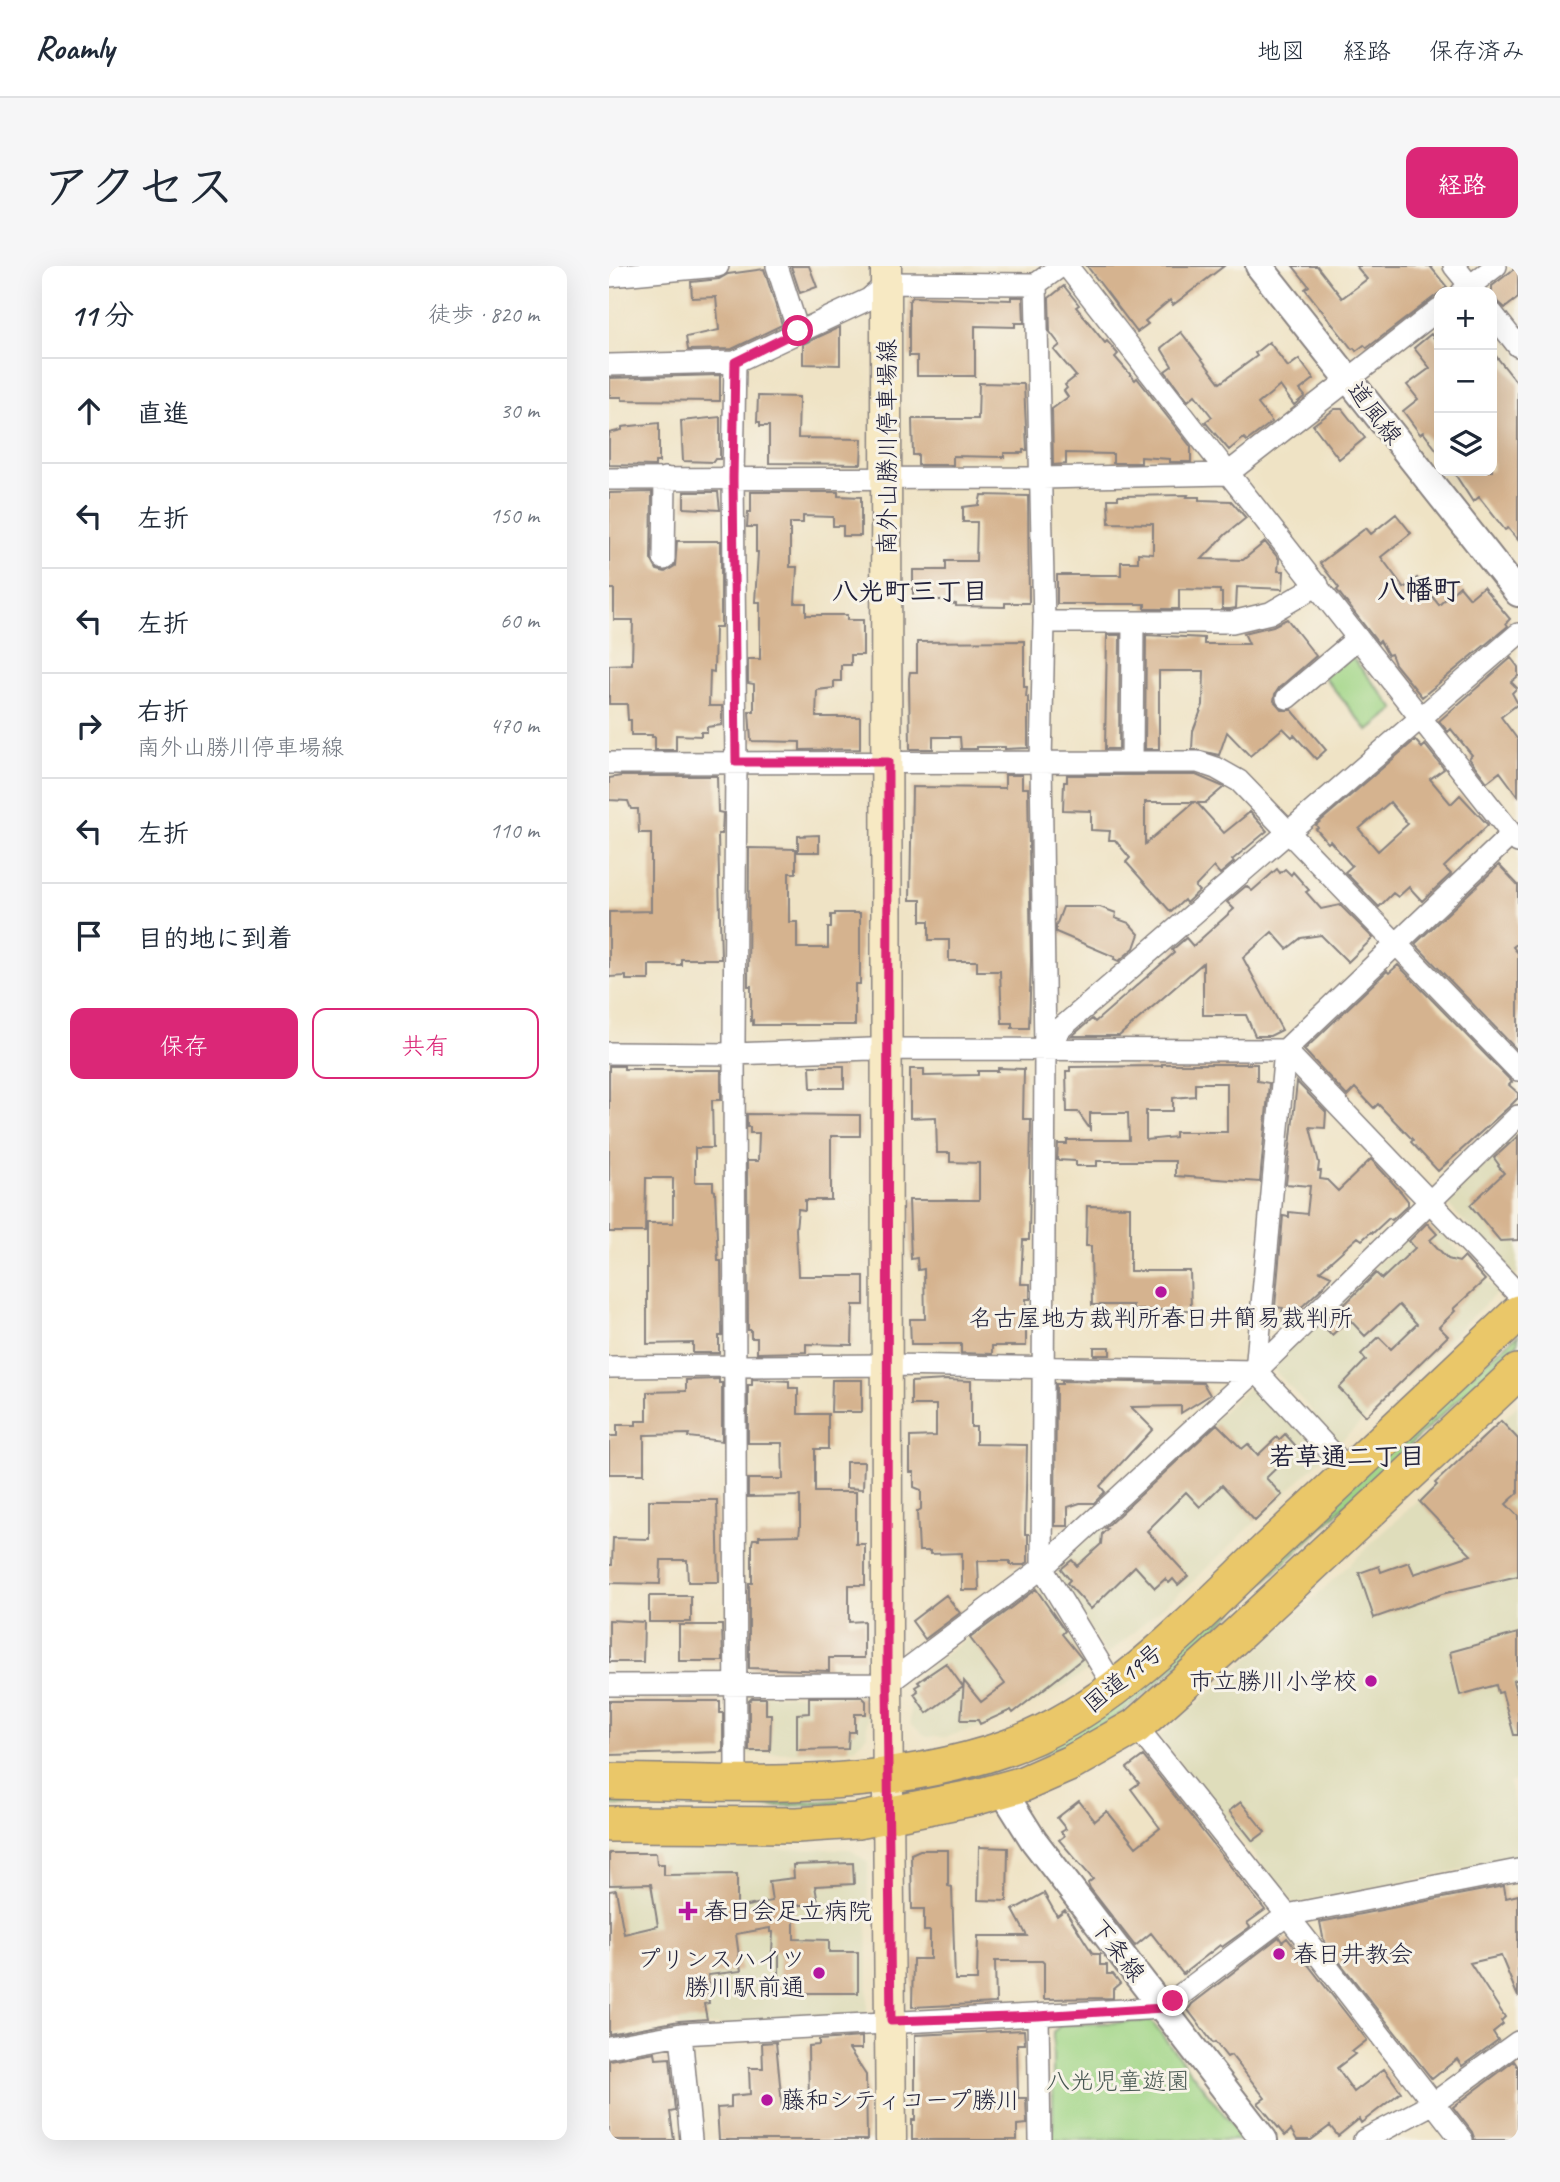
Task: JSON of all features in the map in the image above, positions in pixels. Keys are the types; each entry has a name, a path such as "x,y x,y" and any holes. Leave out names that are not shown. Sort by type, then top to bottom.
{"highway":[{"name":"国道19号","path":"609,1781 796,1783 857,1779 941,1766 1008,1748 1064,1722 1115,1688 1196,1617 1518,1313"},
{"name":"国道19号","path":"609,1824 797,1825 857,1821 1002,1790 1071,1763 1136,1726 1518,1372"}],"main road":[{"name":"南外山勝川停車場線","path":"887,274 887,1684 891,2140"}],"street":[{"path":"609,276 718,266"},
{"path":"777,266 798,331"},
{"path":"609,365 735,362 869,299 887,274 1036,284 1061,266"},
{"path":"1067,266 1227,474 1318,585 1515,838 1396,944 1285,1049 1255,1371"},
{"name":"道風線","path":"1259,266 1518,593"},
{"path":"1454,266 1467,287"},
{"path":"1472,287 1496,266"},
{"path":"1036,284 1044,622 1041,762 1045,1050 1042,1568 1115,1688"},
{"path":"609,478 1042,478 1227,474 1434,313"},
{"path":"1497,319 1518,346"},
{"path":"735,362 736,1783"},
{"path":"664,559 666,478"},
{"path":"1044,622 1232,622 1270,612 1318,585"},
{"path":"1132,762 1133,622"},
{"path":"1045,1050 1060,1029 1518,635"},
{"path":"1287,698 1358,638"},
{"path":"609,763 1198,762 1216,768 1239,781 1518,1070"},
{"path":"609,1053 734,1054 887,1049 1285,1049 1518,1294"},
{"path":"609,1685 887,1684 1042,1568 1255,1371 1518,1116"},
{"path":"609,1367 889,1365 1255,1371 1350,1472"},
{"path":"1136,1726 1462,2140"},
{"name":"下条線","path":"1002,1790 1034,1841 1264,2140"},
{"path":"609,2047 681,2034 1163,2008 1287,1915 1518,1870"},
{"path":"1038,2016 1040,2140"},
{"path":"681,2034 691,2140"},
{"path":"1364,2140 1434,2104 1518,2042"}],"shaded area":[{"path":"1518,1132 1518,1272 1515,1276 1450,1207 1449,1197"},
{"path":"1421,1222 1432,1223 1498,1292 1333,1449 1307,1421 1314,1413 1275,1371 1275,1362"},
{"path":"1250,1386 1259,1386 1326,1455 1193,1581 1106,1656 1057,1574 1057,1568"},
{"name":"市立勝川小学校","path":"1518,1405 1518,1780 1509,1783 1518,1819 1518,1858 1294,1904 1159,1737 1260,1649"},
{"path":"1034,1587 1043,1589 1089,1670 1041,1700 986,1725 946,1737 927,1737 910,1724 910,1688 916,1677"},
{"path":"752,1695 860,1695 867,1702 867,1735 856,1747 841,1751 745,1754 745,1701"},
{"path":"850,1849 868,1863 867,2015 680,2028 669,1972 609,1980 609,1851"}],"green space":[{"path":"1350,655 1395,709 1368,731 1324,677"},
{"path":"1518,1335 1518,1343 1191,1653 1134,1703 1095,1730 1052,1750 1005,1767 937,1785 936,1782 1012,1761"},
{"path":"845,1800 845,1804 747,1807 609,1805 609,1801 748,1804"},
{"name":"八光児童遊園","path":"1151,2021 1244,2140 1053,2140 1053,2033 1060,2025"}],"building":[{"path":"791,266 809,266 817,287 800,293"},
{"path":"1087,266 1224,266 1173,305 1170,300 1145,321 1148,324 1137,332"},
{"path":"1293,266 1317,266 1342,298 1367,279 1356,266 1430,266 1447,287 1434,287 1434,297 1367,348 1364,345 1356,351 1305,289 1309,286"},
{"path":"1518,266 1518,298 1505,308 1497,301 1497,287 1492,286"},
{"path":"764,269 782,325 732,349 688,350 686,337 719,330 716,297 692,298 691,282"},
{"path":"1064,286 1079,305 1076,307 1105,343 1107,341 1118,354 1115,357 1135,380 1137,378 1191,447 1191,462 1141,457 1141,463 1113,463 1113,454 1066,453 1066,464 1053,465 1052,409 1068,397 1064,391 1067,388 1065,385 1076,376 1054,350 1060,345 1050,332 1049,298"},
{"path":"913,297 1011,300 1011,297 1023,297 1024,323 1015,323 1015,327 975,326 975,376 917,376 917,356 909,356 909,301"},
{"path":"840,327 840,365 803,364 803,344"},
{"path":"1181,332 1220,383 1257,356 1255,353 1269,342 1288,367 1299,359 1314,379 1300,390 1305,396 1294,405 1280,386 1258,404 1272,422 1247,441 1244,438 1229,450 1205,422 1212,417 1195,395 1188,401 1165,371 1172,366 1161,348"},
{"path":"1431,334 1434,338 1434,446 1423,432 1420,434 1403,411 1418,399 1407,385 1430,368 1414,348"},
{"path":"1497,357 1518,384 1518,540 1508,528 1505,530 1479,497 1473,502 1456,476 1497,476"},
{"path":"720,375 720,401 622,400 622,397 610,397 610,378"},
{"path":"979,383 1024,384 1027,450 1023,450 1023,453 1004,453 1004,457 953,456 953,465 918,465 918,455 913,455 912,419 978,419"},
{"path":"758,396 799,397 798,438 862,439 861,464 769,463 769,426 760,426 760,422 757,422"},
{"path":"1335,409 1342,409 1365,438 1339,459 1313,425"},
{"path":"720,417 720,459 713,462 683,461 681,421"},
{"path":"659,423 659,462 655,462 655,466 609,465 609,433 622,430 622,427"},
{"path":"652,492 651,559 657,570 665,572 675,566 677,541 721,541 721,627 715,627 714,672 710,671 709,706 722,706 722,725 707,727 707,732 701,732 701,736 676,735 676,750 655,750 655,737 652,735 631,735 627,704 609,704 609,665 632,664 633,620 614,620 614,589 609,589 609,493"},
{"path":"684,492 718,492 720,510 684,508"},
{"path":"751,492 838,492 838,496 861,497 861,536 843,536 843,526 833,526 833,517 803,516 803,523 790,523 790,567 797,567 795,603 806,603 806,615 847,615 847,620 863,620 863,655 851,655 851,665 841,665 841,681 834,681 834,688 817,690 816,717 860,717 860,749 800,750 800,742 751,741 749,711 754,711 754,684 748,683 748,659 760,659 760,602 755,602 758,552 756,527 747,527 748,512 751,512"},
{"path":"981,495 1028,496 1029,603 1005,603 1005,607 956,606 944,603 943,600 913,600 913,570 946,570 946,561 976,561 977,522 963,522 963,507 979,505"},
{"path":"1188,495 1187,497 1199,497 1199,500 1231,501 1246,518 1202,559 1243,560 1265,542 1279,559 1278,571 1284,571 1283,589 1237,587 1236,608 1230,609 1222,609 1220,590 1179,589 1179,609 1145,609 1145,604 1057,604 1057,575 1121,575 1121,562 1138,562 1138,553 1153,554 1153,524 1109,523 1108,499 1118,499 1118,496"},
{"path":"1396,514 1411,533 1381,557 1404,588 1417,578 1439,605 1460,586 1470,598 1483,587 1510,619 1506,623 1508,626 1422,697 1395,664 1391,654 1388,655 1380,641 1378,643 1337,590 1339,588 1320,563 1366,528 1371,534"},
{"path":"1287,619 1316,656 1279,688 1274,701 1282,710 1292,710 1326,750 1316,759 1294,735 1292,737 1283,728 1250,756 1227,732 1219,755 1192,749 1193,731 1203,705 1204,671 1159,671 1159,749 1145,749 1146,635 1204,638 1204,644 1249,644 1244,633 1273,626"},
{"path":"1107,635 1120,635 1119,749 1105,749"},
{"path":"1024,641 1028,748 961,749 960,737 933,737 933,749 910,749 909,678 910,672 917,672 917,642"},
{"path":"1511,658 1518,667 1518,676 1511,682 1517,688 1512,693 1518,704 1501,717 1518,740 1518,796 1500,772 1487,782 1469,758 1472,755 1451,729 1448,732 1439,721"},
{"path":"1415,740 1422,748 1425,745 1444,769 1430,779 1451,804 1460,795 1488,825 1444,867 1451,874 1422,901 1409,887 1398,897 1393,893 1379,907 1345,872 1352,866 1330,841 1328,843 1316,829 1316,825","holes":["1390,802 1408,824 1378,851 1359,829"]},
{"path":"1005,775 1022,775 1022,788 1028,788 1031,960 1029,1028 1012,1028 1012,1023 1002,1023 1000,971 977,971 977,961 949,961 949,940 929,940 929,921 921,921 921,900 910,900 912,787 1005,788"},
{"path":"1067,775 1196,775 1224,787 1205,803 1197,803 1224,833 1250,812 1267,831 1232,860 1234,862 1220,874 1214,867 1195,887 1199,891 1171,912 1126,862 1130,858 1115,840 1109,840 1110,831 1091,830 1091,811 1063,810 1064,782 1067,782","holes":["1145,802 1194,802 1145,844"]},
{"path":"717,776 718,812 723,813 722,834 718,834 721,959 681,959 681,965 649,965 649,980 626,980 626,976 609,977 609,912 651,911 651,833 639,833 638,809 631,809 628,801 609,800 609,778"},
{"path":"819,835 819,852 798,852 798,836"},
{"path":"749,848 796,849 796,873 789,873 789,922 797,922 797,948 828,948 831,915 860,913 860,984 855,984 855,1025 753,1025 751,986 748,986"},
{"path":"1499,865 1518,885 1518,943 1513,947 1518,953 1518,1051 1415,944"},
{"path":"1277,869 1280,873 1285,869 1291,875 1293,872 1321,909 1340,905 1373,938 1348,962 1321,935 1301,938 1287,949 1272,932 1243,958 1282,1030 1270,1036 1255,1036 1246,1015 1203,1015 1203,963 1119,1036 1072,1036 1092,1019 1095,1022 1174,953 1172,950 1186,938 1193,946 1234,909 1227,902 1246,886 1252,891"},
{"path":"1063,907 1100,907 1116,913 1115,918 1129,923 1139,934 1134,948 1119,961 1056,932"},
{"path":"1398,965 1512,1082 1509,1085 1518,1093 1518,1098 1511,1105 1438,1171 1378,1104 1374,1108 1355,1088 1347,1096 1304,1050 1387,971 1389,973"},
{"path":"1257,1064 1257,1081 1269,1083 1260,1182 1175,1176 1175,1161 1097,1161 1097,1166 1076,1166 1076,1161 1057,1160 1058,1144 1067,1144 1067,1140 1129,1140 1128,1113 1090,1113 1090,1129 1078,1112 1067,1112 1066,1071 1070,1071 1070,1067","holes":["1195,1083 1227,1083 1227,1132 1175,1132 1175,1137 1146,1140 1146,1111 1173,1111 1173,1098 1195,1096"]},
{"path":"609,1066 641,1070 721,1070 721,1100 712,1100 713,1148 695,1148 695,1182 713,1182 715,1191 718,1261 721,1261 722,1336 719,1336 719,1353 693,1353 693,1343 647,1344 647,1223 673,1223 673,1178 646,1178 645,1232 609,1232"},
{"path":"810,1066 844,1066 844,1088 811,1088"},
{"path":"998,1068 1024,1069 1023,1119 1031,1119 1029,1240 1023,1240 1021,1284 1030,1284 1030,1299 1026,1299 1026,1346 992,1346 992,1354 961,1353 961,1344 911,1344 910,1319 925,1319 924,1269 918,1270 917,1258 911,1259 909,1200 979,1200 979,1163 950,1162 950,1153 937,1153 936,1117 910,1118 910,1069 924,1069 924,1076 978,1075 978,1071 998,1071"},
{"path":"1297,1082 1326,1112 1325,1128 1310,1127 1319,1163 1318,1171 1321,1171 1320,1179 1327,1180 1338,1191 1371,1159 1401,1192 1408,1205 1373,1233 1362,1240 1358,1237 1320,1271 1331,1276 1294,1314 1282,1312 1283,1308 1275,1307 1283,1216 1289,1217 1289,1212 1307,1214 1310,1186 1286,1184"},
{"path":"747,1114 860,1115 860,1136 831,1136 831,1200 805,1200 805,1210 798,1209 796,1229 798,1276 864,1276 864,1305 853,1305 852,1345 806,1344 806,1352 757,1353 757,1338 751,1338 751,1330 748,1330 747,1161 758,1161 759,1133 750,1133"},
{"path":"1518,1136 1518,1240 1500,1241 1470,1205 1504,1173 1494,1158"},
{"path":"1087,1206 1130,1207 1130,1271 1190,1271 1191,1310 1133,1310 1133,1305 1092,1305 1091,1246 1086,1246"},
{"path":"1427,1223 1437,1234 1430,1240 1448,1259 1459,1262 1464,1257 1485,1280 1453,1309 1455,1311 1439,1327 1448,1336 1366,1416 1339,1388 1366,1360 1361,1354 1379,1337 1391,1349 1417,1324 1399,1305 1365,1336 1349,1319 1332,1335 1323,1326 1376,1273 1382,1279 1415,1248 1409,1241"},
{"path":"1094,1347 1110,1347 1110,1355 1094,1355"},
{"path":"719,1379 719,1383 722,1383 722,1441 688,1437 689,1434 644,1435 644,1474 609,1474 609,1436 617,1436 617,1425 636,1425 636,1421 647,1421 647,1392 686,1391 686,1380"},
{"path":"752,1379 789,1381 789,1388 798,1388 798,1414 828,1414 828,1449 815,1449 815,1492 856,1492 856,1544 865,1544 865,1585 849,1585 849,1622 864,1621 864,1658 829,1658 829,1671 749,1668 749,1583 752,1583 753,1539 759,1539 759,1536 799,1535 800,1527 800,1496 748,1497 748,1479 783,1479 782,1443 748,1443 748,1385 752,1385"},
{"path":"832,1380 862,1380 862,1412 831,1412"},
{"path":"971,1381 971,1427 976,1427 976,1444 1027,1445 1025,1534 1028,1534 1028,1562 1024,1565 1010,1565 1010,1561 978,1561 979,1590 962,1590 962,1553 930,1554 930,1551 919,1551 917,1512 921,1509 921,1490 914,1487 914,1472 910,1472 910,1437 936,1436 936,1405 911,1405 911,1382"},
{"path":"1062,1381 1203,1383 1210,1395 1181,1413 1181,1406 1131,1407 1153,1429 1100,1486 1105,1492 1094,1503 1080,1503 1068,1507 1068,1526 1055,1526 1056,1384 1062,1384"},
{"path":"1501,1421 1518,1439 1518,1493 1506,1504 1518,1516 1518,1576 1442,1594 1374,1618 1359,1573 1379,1566 1381,1572 1409,1562 1414,1574 1471,1555 1420,1502 1437,1485 1435,1483"},
{"path":"1217,1424 1242,1449 1248,1444 1258,1455 1277,1437 1279,1440 1285,1434 1295,1445 1290,1450 1292,1453 1266,1478 1282,1495 1255,1521 1222,1485 1200,1507 1186,1492 1147,1531 1188,1576 1178,1585 1173,1579 1169,1583 1165,1579 1155,1588 1135,1566 1091,1609 1067,1583 1070,1580 1061,1569 1072,1560 1077,1566 1101,1544 1102,1534 1107,1529 1105,1528"},
{"path":"846,1462 864,1462 863,1489 846,1488"},
{"path":"649,1500 717,1500 719,1582 688,1582 687,1560 661,1560 660,1584 609,1583 613,1538 649,1539"},
{"path":"1036,1589 1065,1631 1062,1634 1082,1659 1013,1713 1011,1710 980,1724 978,1720 961,1720 964,1681 981,1702 1005,1684 970,1638"},
{"path":"946,1595 960,1613 925,1639 912,1621"},
{"path":"649,1596 691,1596 691,1622 649,1622"},
{"path":"609,1620 644,1622 643,1662 609,1662"},
{"path":"679,1625 722,1625 723,1661 679,1661"},
{"path":"1518,1633 1518,1679 1513,1681 1518,1699 1518,1735 1514,1735 1502,1692 1498,1693 1496,1685 1460,1695 1450,1652"},
{"path":"946,1663 963,1687 927,1713 914,1694 918,1691 915,1687 920,1684 918,1682"},
{"path":"809,1697 862,1697 866,1701 866,1714 855,1714 855,1732 849,1732 848,1749 797,1750 797,1714 809,1713"},
{"path":"752,1698 766,1698 766,1714 771,1714 770,1751 749,1751 749,1701"},
{"path":"609,1701 720,1701 720,1713 723,1713 723,1752 609,1755"},
{"path":"1143,1756 1265,1910 1247,1923 1250,1927 1222,1947 1220,1945 1183,1974 1151,1933 1135,1946 1090,1888 1088,1883 1093,1879 1059,1840 1064,1836 1061,1832 1066,1829 1057,1818 1079,1801 1095,1821 1107,1811 1136,1847 1160,1828 1131,1789 1139,1783 1127,1768"},
{"path":"1241,1802 1265,1832 1253,1841 1229,1811"},
{"path":"979,1847 1008,1848 1007,1901 978,1900"},
{"path":"920,1850 948,1850 955,1980 977,1980 978,1936 1027,1936 1013,1910 1044,1893 1057,1916 1065,1910 1093,1954 1100,1954 1100,1965 1107,1965 1107,1974 1113,1974 1120,1983 1113,1989 1113,1998 1044,1999 1042,1961 995,1961 996,2003 912,2007 913,1959 930,1959 930,1931 924,1931 924,1909 912,1909 911,1854"},
{"path":"609,1853 656,1853 657,1864 664,1864 664,1875 737,1874 737,1908 772,1901 769,1881 794,1878 793,1865 853,1863 854,1884 815,1886 818,1903 794,1906 794,1939 829,1940 829,1952 858,1952 858,1993 779,1993 779,1952 772,1952 773,1932 770,1932 770,1928 736,1934 741,1971 708,1975 709,2003 704,2004 707,2019 679,2021 609,2034 609,1891 616,1890 624,1934 658,1926 651,1884 609,1885"},
{"path":"1504,1886 1506,1898 1518,1895 1518,1997 1501,1956 1470,1963 1505,2017 1501,2021 1503,2024 1493,2032 1498,2040 1462,2066 1457,2059 1432,2079 1334,1955 1331,1944 1324,1942 1320,1922"},
{"path":"1279,1937 1282,1942 1287,1938 1367,2040 1337,2068 1354,2092 1384,2069 1401,2092 1361,2123 1359,2119 1338,2136 1330,2126 1311,2140 1297,2140 1291,2130 1285,2136 1258,2103 1265,2098 1231,2055 1227,2057 1215,2042 1213,2043 1188,2010 1192,2004"},
{"path":"1024,2030 1025,2044 1017,2044 1018,2098 1026,2098 1027,2124 1017,2125 1017,2140 912,2140 912,2120 915,2120 915,2035"},
{"path":"862,2037 862,2049 849,2049 866,2075 867,2140 719,2140 717,2108 731,2107 731,2096 750,2094 749,2068 763,2068 762,2043 776,2042 782,2105 809,2103 808,2046 819,2045 819,2040"},
{"path":"655,2052 656,2059 670,2058 675,2111 670,2112 674,2140 609,2140 609,2060"},
{"path":"1514,2061 1518,2067 1518,2140 1475,2140 1453,2107"}],"place":[{"name":"名古屋地方裁判所春日井簡易裁判所","path":"1161,1292"},
{"name":"市立勝川小学校","path":"1371,1681"},
{"name":"春日会足立病院","path":"688,1911"},
{"name":"春日井教会","path":"1279,1954"},
{"name":"プリンスハイツ 勝川駅前通","path":"819,1973"},
{"name":"藤和シティコープ勝川","path":"767,2100"}],"district":[{"name":"八幡町","path":"1419,589"},
{"name":"八光町三丁目","path":"910,591"},
{"name":"若草通二丁目","path":"1347,1456"}],"route":[{"path":"798,331 735,362 733,478 736,762 888,762 887,1684 891,2021 1163,2008 1173,2001"}]}
